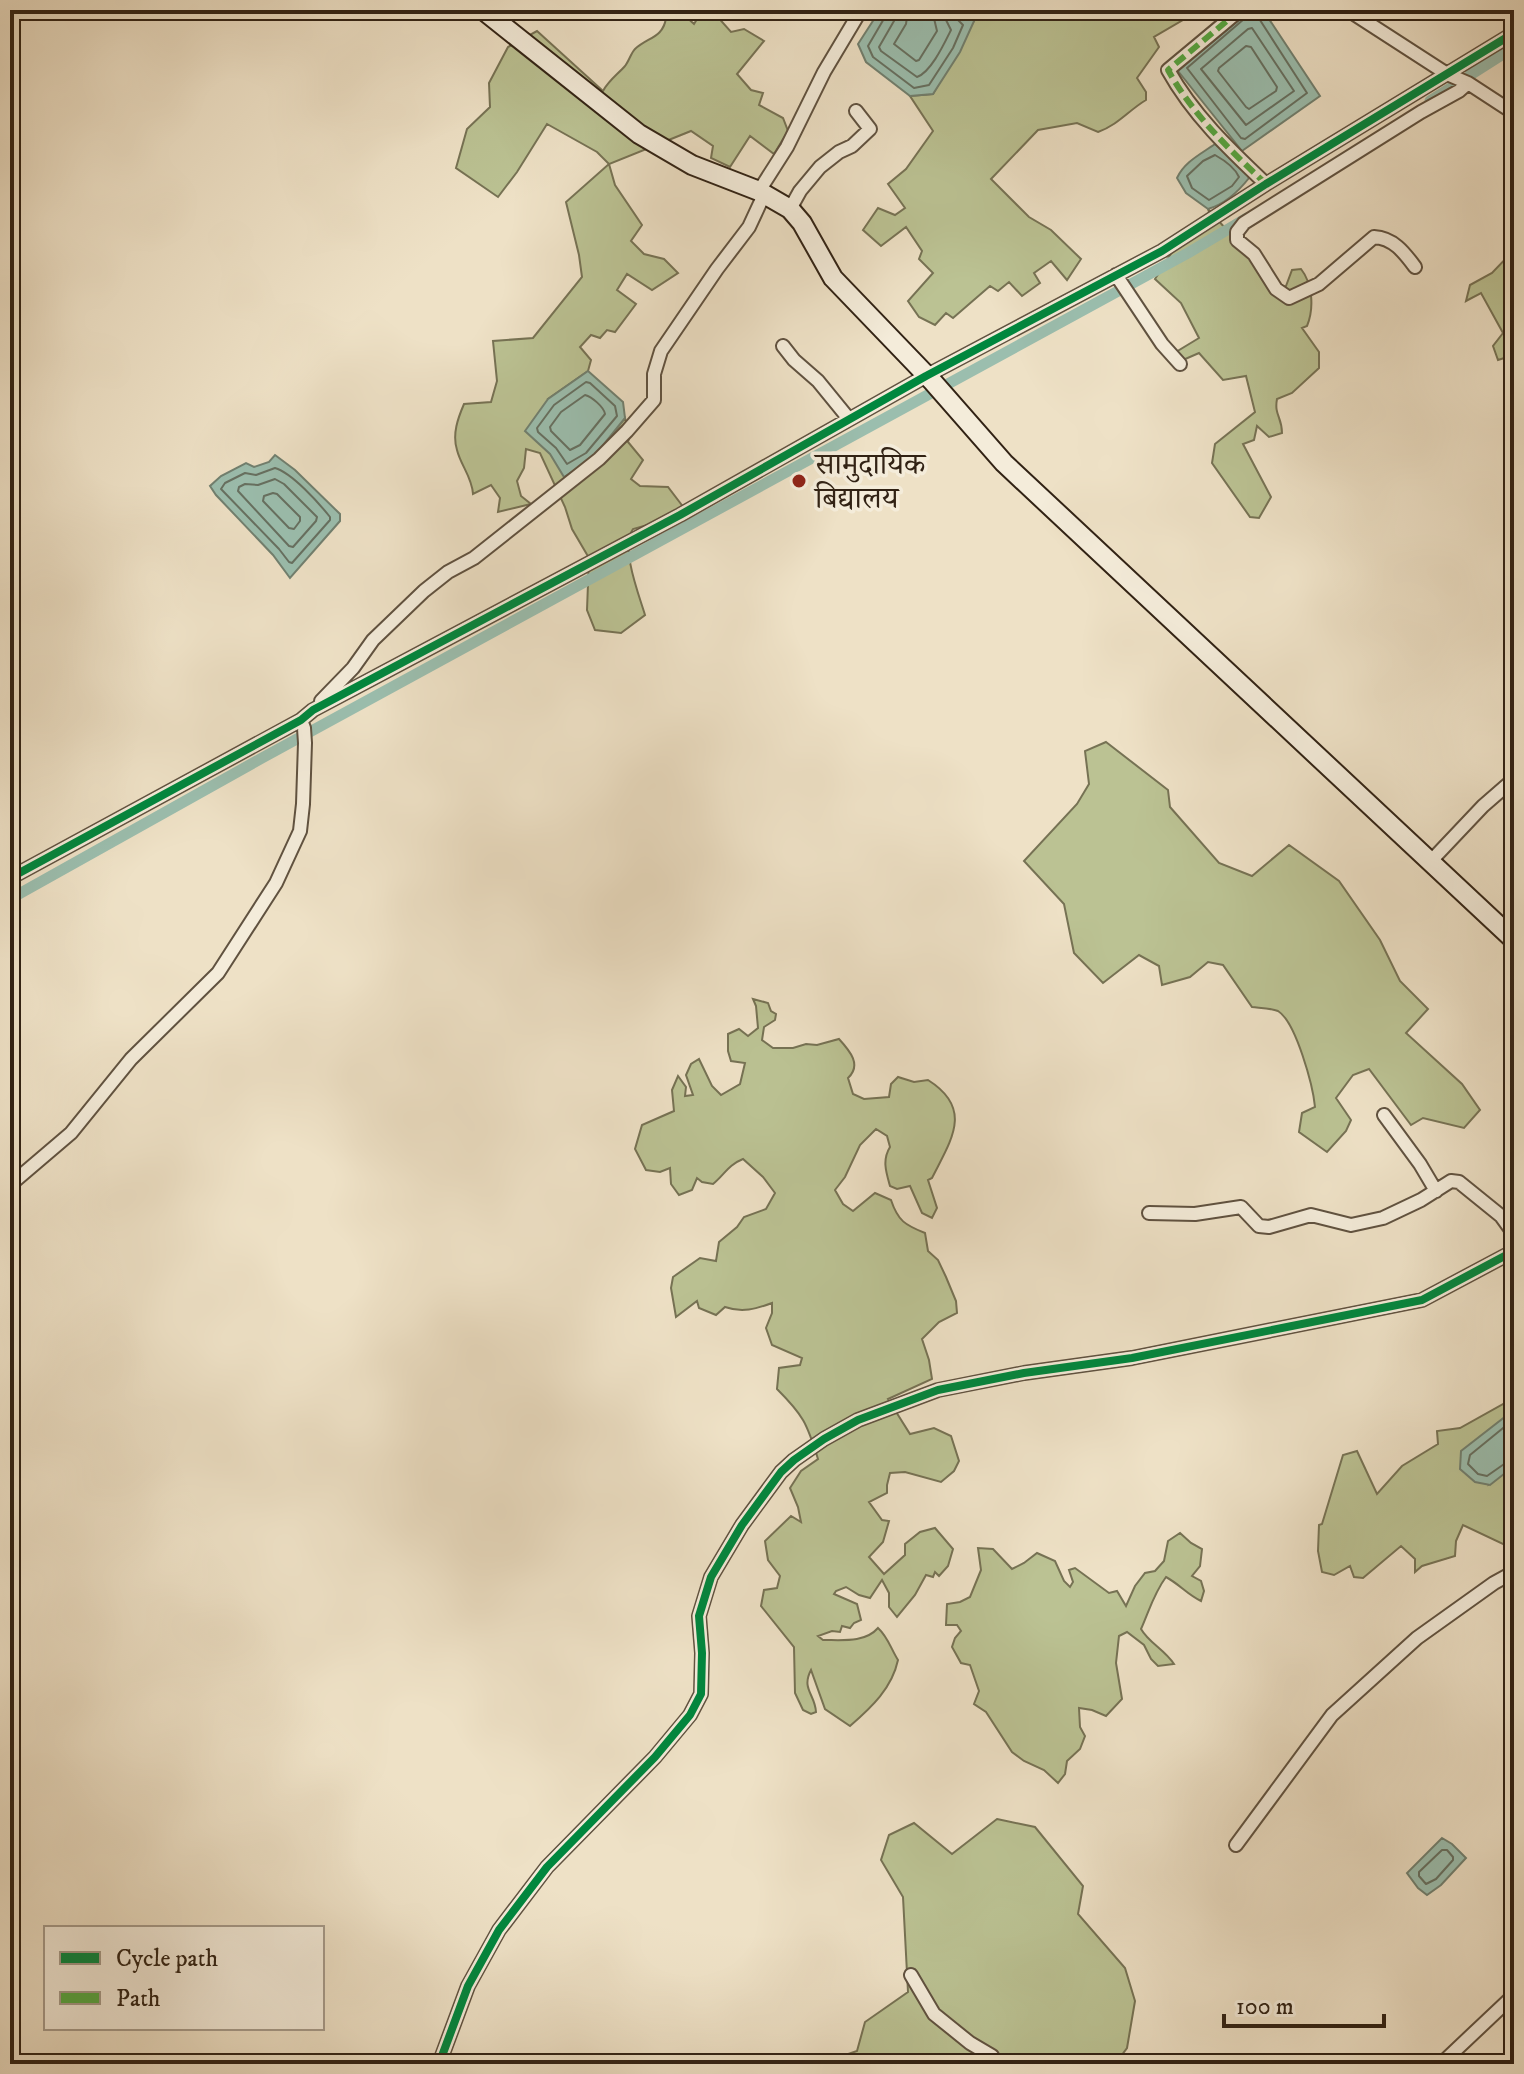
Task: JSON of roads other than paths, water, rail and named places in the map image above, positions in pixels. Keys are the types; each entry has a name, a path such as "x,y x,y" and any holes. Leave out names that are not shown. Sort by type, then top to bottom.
{"main road":[{"path":"483,10 639,134 692,165 759,191 790,209 802,223 833,278 1004,463 1514,940"}],"street":[{"path":"10,878 302,724 353,668 373,640 424,591 448,572 474,558 599,459 654,400 654,374 661,351 749,227 762,199 759,191 787,147 824,72 861,10"},
{"path":"1240,10 1168,70 1182,96 1228,148 1266,184"},
{"path":"1348,10 1514,113"},
{"path":"313,710 680,515 849,419 935,385 1123,285 1162,251 1514,33"},
{"path":"1415,267 1405,253 1386,238 1374,237 1319,284 1289,298 1276,289 1254,254 1237,240 1237,232 1244,223 1468,83"},
{"path":"790,209 820,167 852,146 870,129 856,111"},
{"path":"1123,285 1162,344 1180,364"},
{"path":"783,346 818,381 849,419"},
{"path":"10,1185 71,1133 131,1059 218,973 276,883 300,831 305,743 302,724"},
{"path":"1430,862 1483,806 1514,779"},
{"path":"1384,1115 1436,1191"},
{"path":"1149,1213 1195,1214 1241,1207 1259,1226 1269,1227 1311,1215 1351,1225 1383,1218 1451,1181 1459,1182 1501,1216 1514,1234"},
{"path":"439,2064 468,1986 499,1930 547,1867 655,1757 690,1715 701,1694 699,1616 711,1577 742,1525 781,1472 794,1460 858,1420 938,1390 1024,1373 1132,1358 1422,1300 1514,1251"},
{"path":"1236,1845 1332,1715 1417,1638 1514,1572"},
{"path":"911,1975 934,2014 992,2056 993,2064"},
{"path":"1441,2064 1514,1995"}],"water":[{"path":"880,10 955,10 975,19 960,52 933,94 910,96 866,62 858,44"},
{"path":"1243,10 1263,10 1320,96 1242,151 1174,66"},
{"path":"1215,144 1245,170 1249,178 1231,197 1208,209 1186,193 1177,178 1188,163"},
{"path":"588,371 623,402 625,418 592,459 564,477 550,454 525,431 548,399"},
{"path":"275,455 340,514 340,521 290,578 210,486 221,476 246,463 254,467 269,462"},
{"path":"1514,1415 1514,1466 1490,1485 1475,1482 1460,1469 1461,1451 1506,1416"},
{"path":"1442,1838 1466,1858 1427,1895 1407,1873"}],"waterway":[{"path":"1470,75 1514,47"},
{"path":"1430,101 1460,82"},
{"path":"10,899 1247,218"}],"place":[{"name":"सामुदायिक बिद्यालय","path":"799,481"}]}
